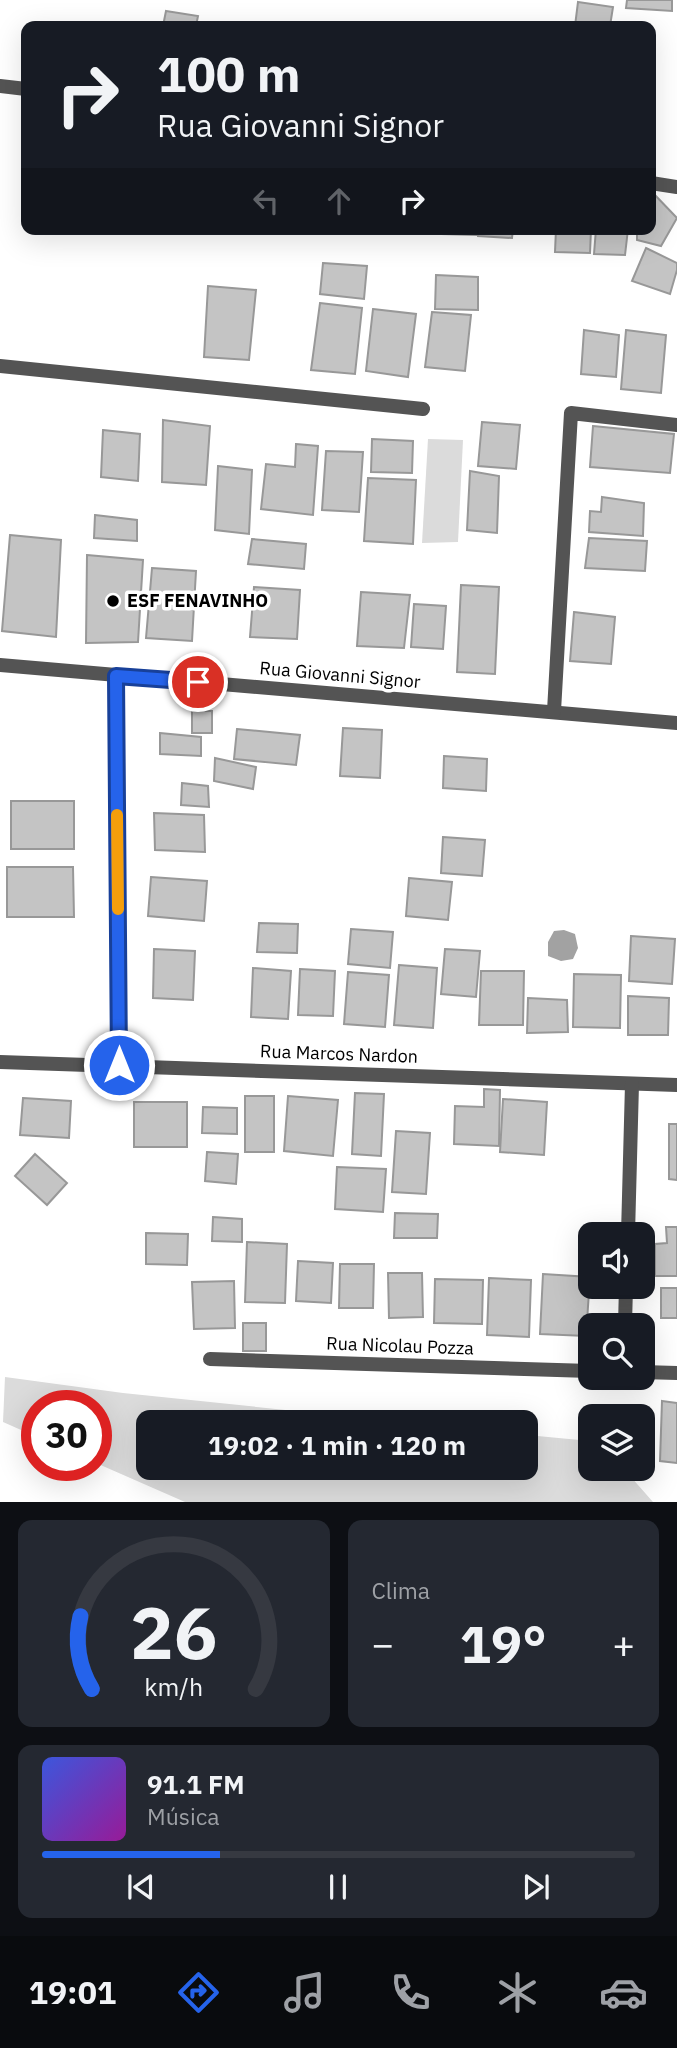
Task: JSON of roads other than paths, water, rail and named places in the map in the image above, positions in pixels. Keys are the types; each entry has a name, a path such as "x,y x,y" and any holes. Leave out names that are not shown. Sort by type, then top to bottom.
{"street":[{"path":"0,86 21,88"},
{"path":"656,184 677,187"},
{"path":"0,366 423,409"},
{"path":"554,711 571,413 677,425"},
{"name":"Rua Giovanni Signor","path":"0,665 677,723"},
{"path":"116,676 119,1065"},
{"name":"Rua Marcos Nardon","path":"0,1062 677,1085"},
{"path":"628,1222 632,1084"},
{"name":"Rua Nicolau Pozza","path":"210,1359 578,1371"},
{"path":"655,1373 677,1373"}],"place":[{"name":"ESF FENAVINHO","path":"113,601"}]}
